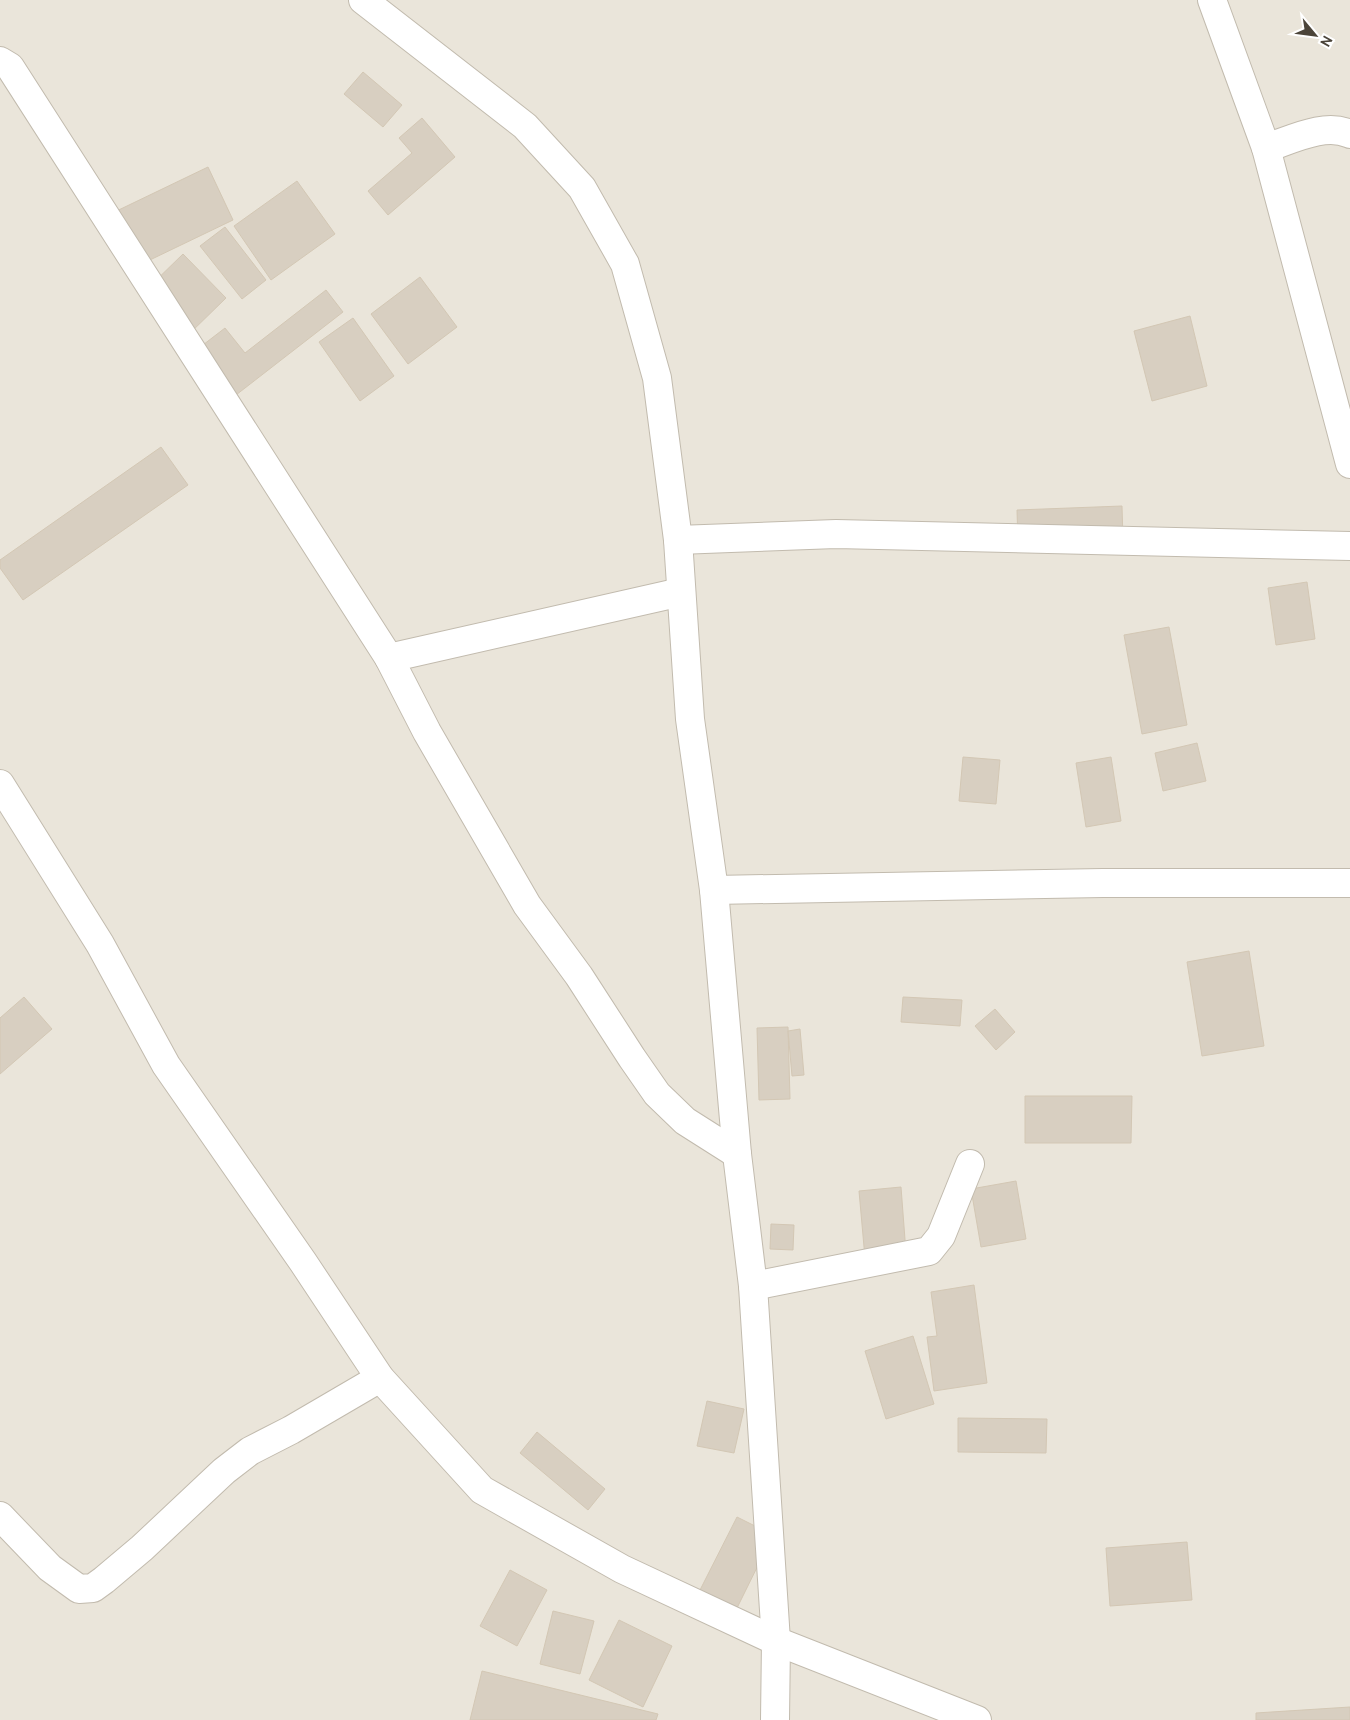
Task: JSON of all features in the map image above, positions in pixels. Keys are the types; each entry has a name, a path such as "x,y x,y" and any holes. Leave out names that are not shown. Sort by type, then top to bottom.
{"street":[{"path":"363,0 526,126 582,188 626,264 658,378 678,540 690,719 714,890 737,1154 753,1286 776,1641 775,1720"},
{"path":"1212,0 1266,148 1350,464"},
{"path":"0,61 10,68 389,658 427,732 527,904 579,976 657,1094 685,1121 737,1154"},
{"path":"1266,148 1327,129 1342,130 1350,134"},
{"path":"678,540 836,534 1350,546"},
{"path":"389,658 682,592"},
{"path":"0,784 100,944 166,1066 303,1262 380,1378 482,1490 622,1570 776,1641 978,1720"},
{"path":"714,890 1103,883 1350,883"},
{"path":"753,1286 929,1251 941,1236 970,1164"},
{"path":"0,1516 50,1568 79,1589 93,1588 142,1548 224,1471 250,1451 291,1430 380,1378"}],"shaded area":[{"path":"0,0 1350,0 1350,1720 0,1720"}],"building":[{"path":"363,72 402,105 383,127 344,94"},
{"path":"422,118 455,157 388,215 368,191 412,153 399,138"},
{"path":"208,167 233,220 127,271 102,218"},
{"path":"297,181 335,234 271,280 234,226"},
{"path":"225,227 266,280 242,299 200,246"},
{"path":"183,254 226,298 187,336 144,292"},
{"path":"420,277 457,327 408,364 371,314"},
{"path":"326,290 343,312 236,395 199,348 225,328 245,353"},
{"path":"1190,316 1207,386 1152,401 1134,331"},
{"path":"353,318 394,376 360,401 319,342"},
{"path":"161,447 188,485 23,600 0,568 0,560"},
{"path":"1122,506 1123,540 1018,544 1017,510"},
{"path":"1307,582 1315,639 1276,645 1268,588"},
{"path":"1169,627 1187,725 1142,734 1124,635"},
{"path":"1197,743 1206,781 1163,791 1155,753"},
{"path":"963,757 1000,760 996,804 959,801"},
{"path":"1111,757 1121,821 1086,827 1076,763"},
{"path":"1249,951 1264,1046 1202,1056 1187,962"},
{"path":"24,997 52,1029 0,1074 0,1018"},
{"path":"903,997 962,1000 960,1026 901,1022"},
{"path":"995,1009 1015,1032 996,1050 975,1026"},
{"path":"788,1027 790,1099 759,1100 757,1028"},
{"path":"800,1029 804,1075 792,1076 788,1031"},
{"path":"1025,1096 1132,1096 1131,1143 1025,1143"},
{"path":"1016,1181 1026,1239 981,1247 971,1189"},
{"path":"901,1187 907,1266 866,1269 859,1191"},
{"path":"771,1224 794,1225 793,1250 770,1249"},
{"path":"974,1285 987,1383 934,1391 927,1337 937,1336 931,1292"},
{"path":"913,1336 934,1404 886,1419 865,1351"},
{"path":"707,1401 744,1409 734,1453 697,1446"},
{"path":"958,1418 1047,1419 1046,1453 958,1452"},
{"path":"537,1432 605,1489 588,1510 520,1453"},
{"path":"737,1517 773,1535 736,1610 699,1592"},
{"path":"1187,1542 1192,1600 1110,1606 1106,1548"},
{"path":"510,1570 547,1590 517,1646 480,1626"},
{"path":"553,1611 594,1621 580,1674 540,1664"},
{"path":"619,1620 672,1646 643,1707 589,1680"},
{"path":"482,1671 658,1714 656,1720 470,1720"},
{"path":"1350,1707 1350,1720 1256,1720 1256,1713"}]}
